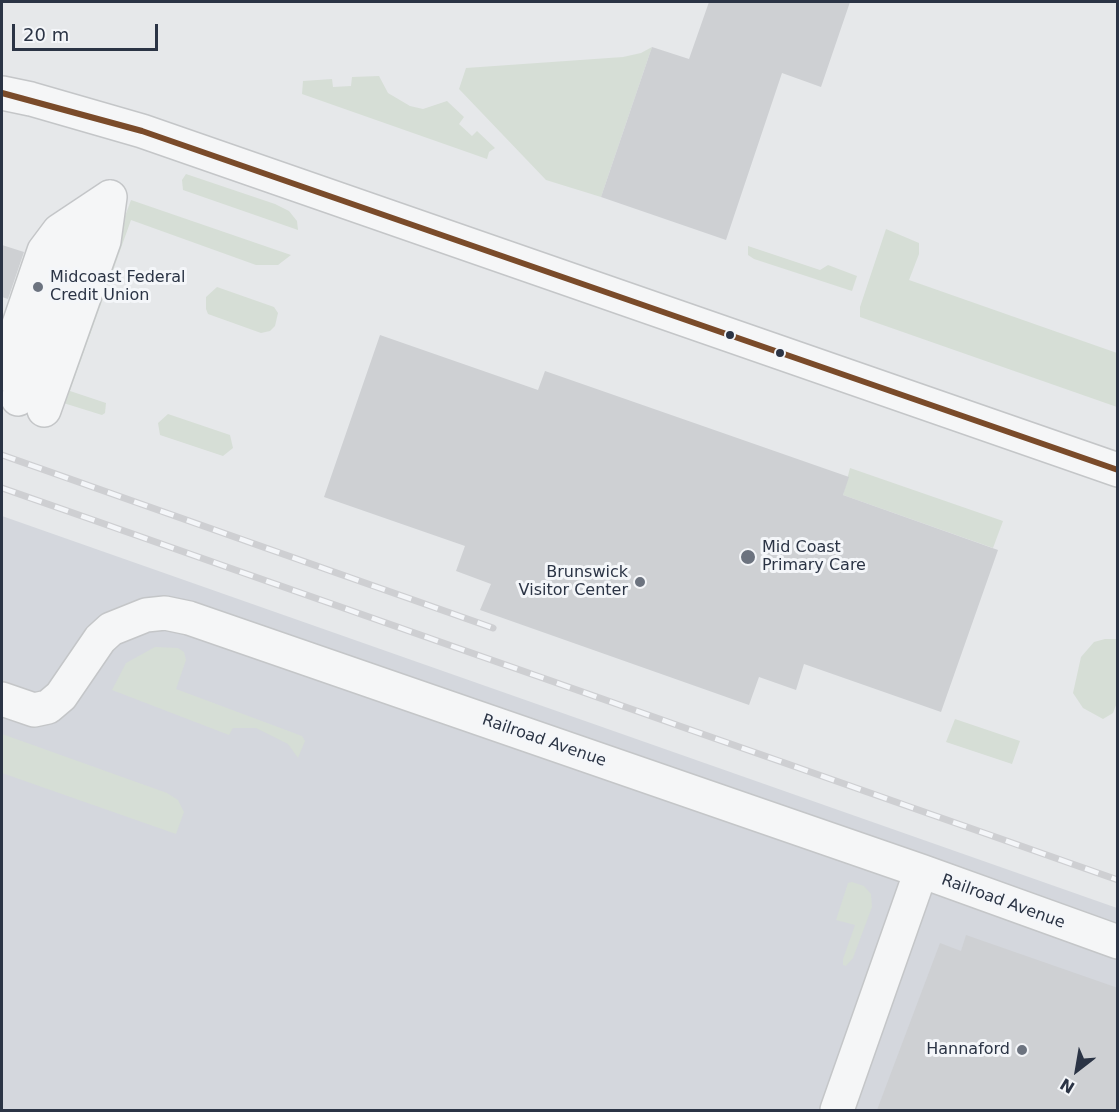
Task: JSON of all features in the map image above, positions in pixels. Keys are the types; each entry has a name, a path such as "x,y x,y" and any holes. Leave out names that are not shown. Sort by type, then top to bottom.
{"street":[{"path":"2,93 31,99 142,131 1118,470"},
{"path":"110,197 104,241 21,394 44,251 59,231 110,197"},
{"name":"Railroad Avenue","path":"2,699 34,710 48,707 61,696 100,639 111,629 146,615 165,613 189,618 921,871 1118,942"},
{"path":"837,1110 921,871"}],"shaded area":[{"path":"652,47 601,197 546,180 459,89 466,68 623,57 641,53"},
{"path":"379,76 388,93 410,106 423,109 447,101 464,117 459,124 472,136 477,131 495,148 489,152 487,159 302,94 303,81 332,79 333,87 351,86 352,77"},
{"path":"186,174 275,204 289,211 297,221 298,230 183,190 182,180"},
{"path":"131,200 291,255 278,265 256,265 131,220 70,391 106,403 105,413 102,415 57,401"},
{"path":"886,229 919,243 919,254 909,280 1117,353 1117,407 860,317 860,307"},
{"path":"748,246 820,270 828,265 857,276 852,291 754,259 748,255"},
{"path":"217,287 274,307 278,313 275,326 270,331 261,333 208,314 206,297"},
{"path":"168,414 230,435 233,448 223,456 160,435 158,423"},
{"path":"850,468 1003,521 993,548 843,495"},
{"path":"2,516 1117,908 1117,1110 2,1110"},
{"path":"1117,639 1118,700 1113,713 1103,719 1083,708 1073,693 1081,657 1094,642"},
{"path":"155,647 178,648 184,652 186,660 176,689 302,736 305,741 298,758 288,744 256,728 233,728 229,735 112,690 126,663"},
{"path":"955,719 1020,741 1012,764 946,742"},
{"path":"2,734 167,793 178,800 184,812 176,834 2,773"},
{"path":"848,883 864,886 871,894 872,907 853,958 846,966 843,965 843,959 855,925 836,920"}],"building":[{"path":"709,2 850,2 821,87 782,73 726,240 601,197 652,47 689,59"},
{"path":"2,245 24,252 8,299 2,297"},
{"path":"380,335 538,390 545,371 849,477 843,495 998,550 941,712 804,664 796,690 759,677 749,705 480,610 491,584 456,571 465,546 324,497"},
{"name":"Hannaford","path":"966,935 1118,988 1118,1110 877,1110 940,943 961,951"}],"railway":[{"path":"2,455 493,628"},
{"path":"2,488 1118,880"}],"transit line":[{"path":"2,93 142,131 1118,470"}],"place":[{"name":"Midcoast Federal Credit Union","path":"38,287"},
{"name":"Mid Coast Primary Care","path":"748,557"},
{"name":"Brunswick Visitor Center","path":"640,582"},
{"name":"Hannaford","path":"1022,1050"}]}
